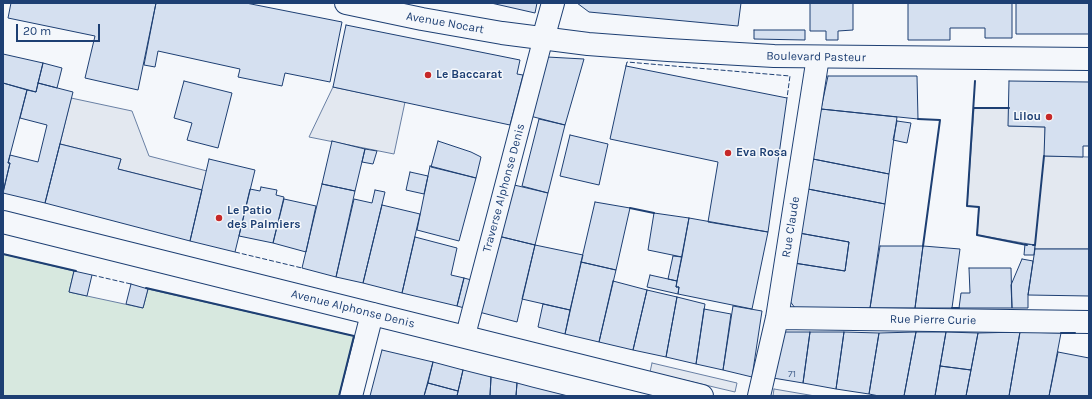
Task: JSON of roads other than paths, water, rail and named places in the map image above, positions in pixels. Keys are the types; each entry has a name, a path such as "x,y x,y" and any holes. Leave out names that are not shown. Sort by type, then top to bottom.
{"street":[{"name":"Avenue Nocart","path":"346,3 422,19 543,39"},
{"path":"543,39 553,3"},
{"name":"Boulevard Pasteur","path":"543,39 668,50 774,56 1089,59"},
{"name":"Traverse Alphonse Denis","path":"465,337 543,39"},
{"name":"Rue Claude","path":"759,396 777,318 818,57"},
{"name":"Avenue Alphonse Denis","path":"3,222 465,337 659,390 702,396"},
{"path":"351,396 372,314"},
{"name":"Rue Pierre Curie","path":"777,318 1089,322"}],"place":[{"name":"Le Baccarat","path":"428,75"},
{"name":"Lilou","path":"1049,117"},
{"name":"Eva Rosa","path":"728,153"},
{"name":"Le Patio des Palmiers","path":"219,218"}]}
